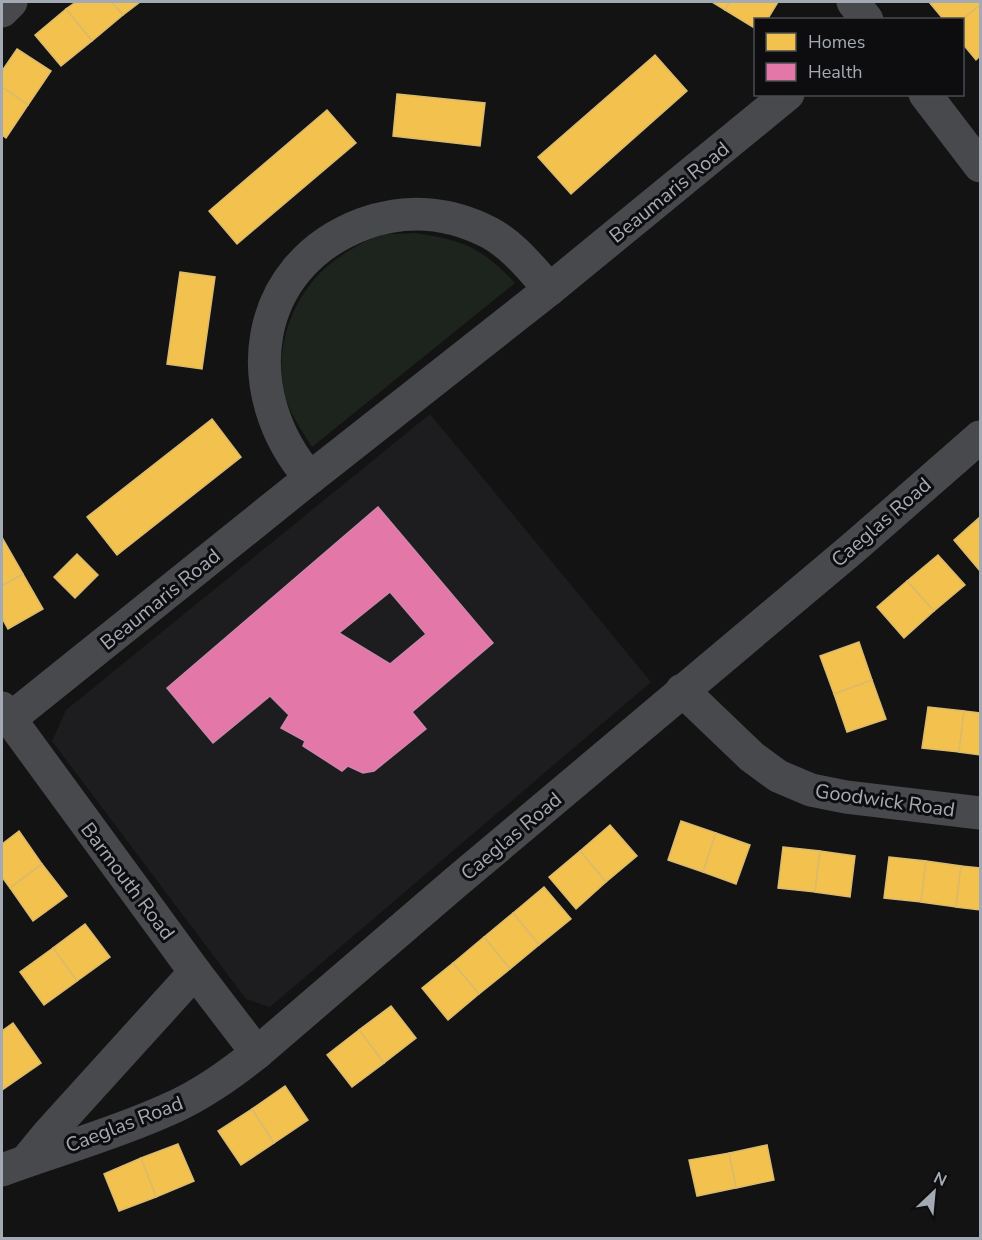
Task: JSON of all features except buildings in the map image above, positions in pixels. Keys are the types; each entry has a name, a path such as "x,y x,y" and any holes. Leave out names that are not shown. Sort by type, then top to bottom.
{"street":[{"path":"2,11 11,2"},
{"path":"853,2 865,18"},
{"name":"Beaumaris Road","path":"6,713 550,289 786,96"},
{"path":"927,96 981,166"},
{"path":"310,478 290,452 276,427 265,384 264,361 266,335 277,299 292,275 313,252 335,236 384,217 414,213 446,217 493,234 550,289"},
{"name":"Caeglas Road","path":"14,1165 168,1110 198,1094 257,1053 981,437"},
{"name":"Goodwick Road","path":"682,690 752,757 778,776 811,790 846,797 981,813"},
{"name":"Barmouth Road","path":"6,713 257,1053"},
{"path":"14,1165 195,972"}],"shaded area":[{"path":"415,233 459,242 470,247 492,261 515,283 312,447 291,412 284,391 283,348 296,307 307,288 322,272 348,251 383,235"},
{"path":"430,414 651,682 270,1007 246,999 52,741 66,710"}]}
